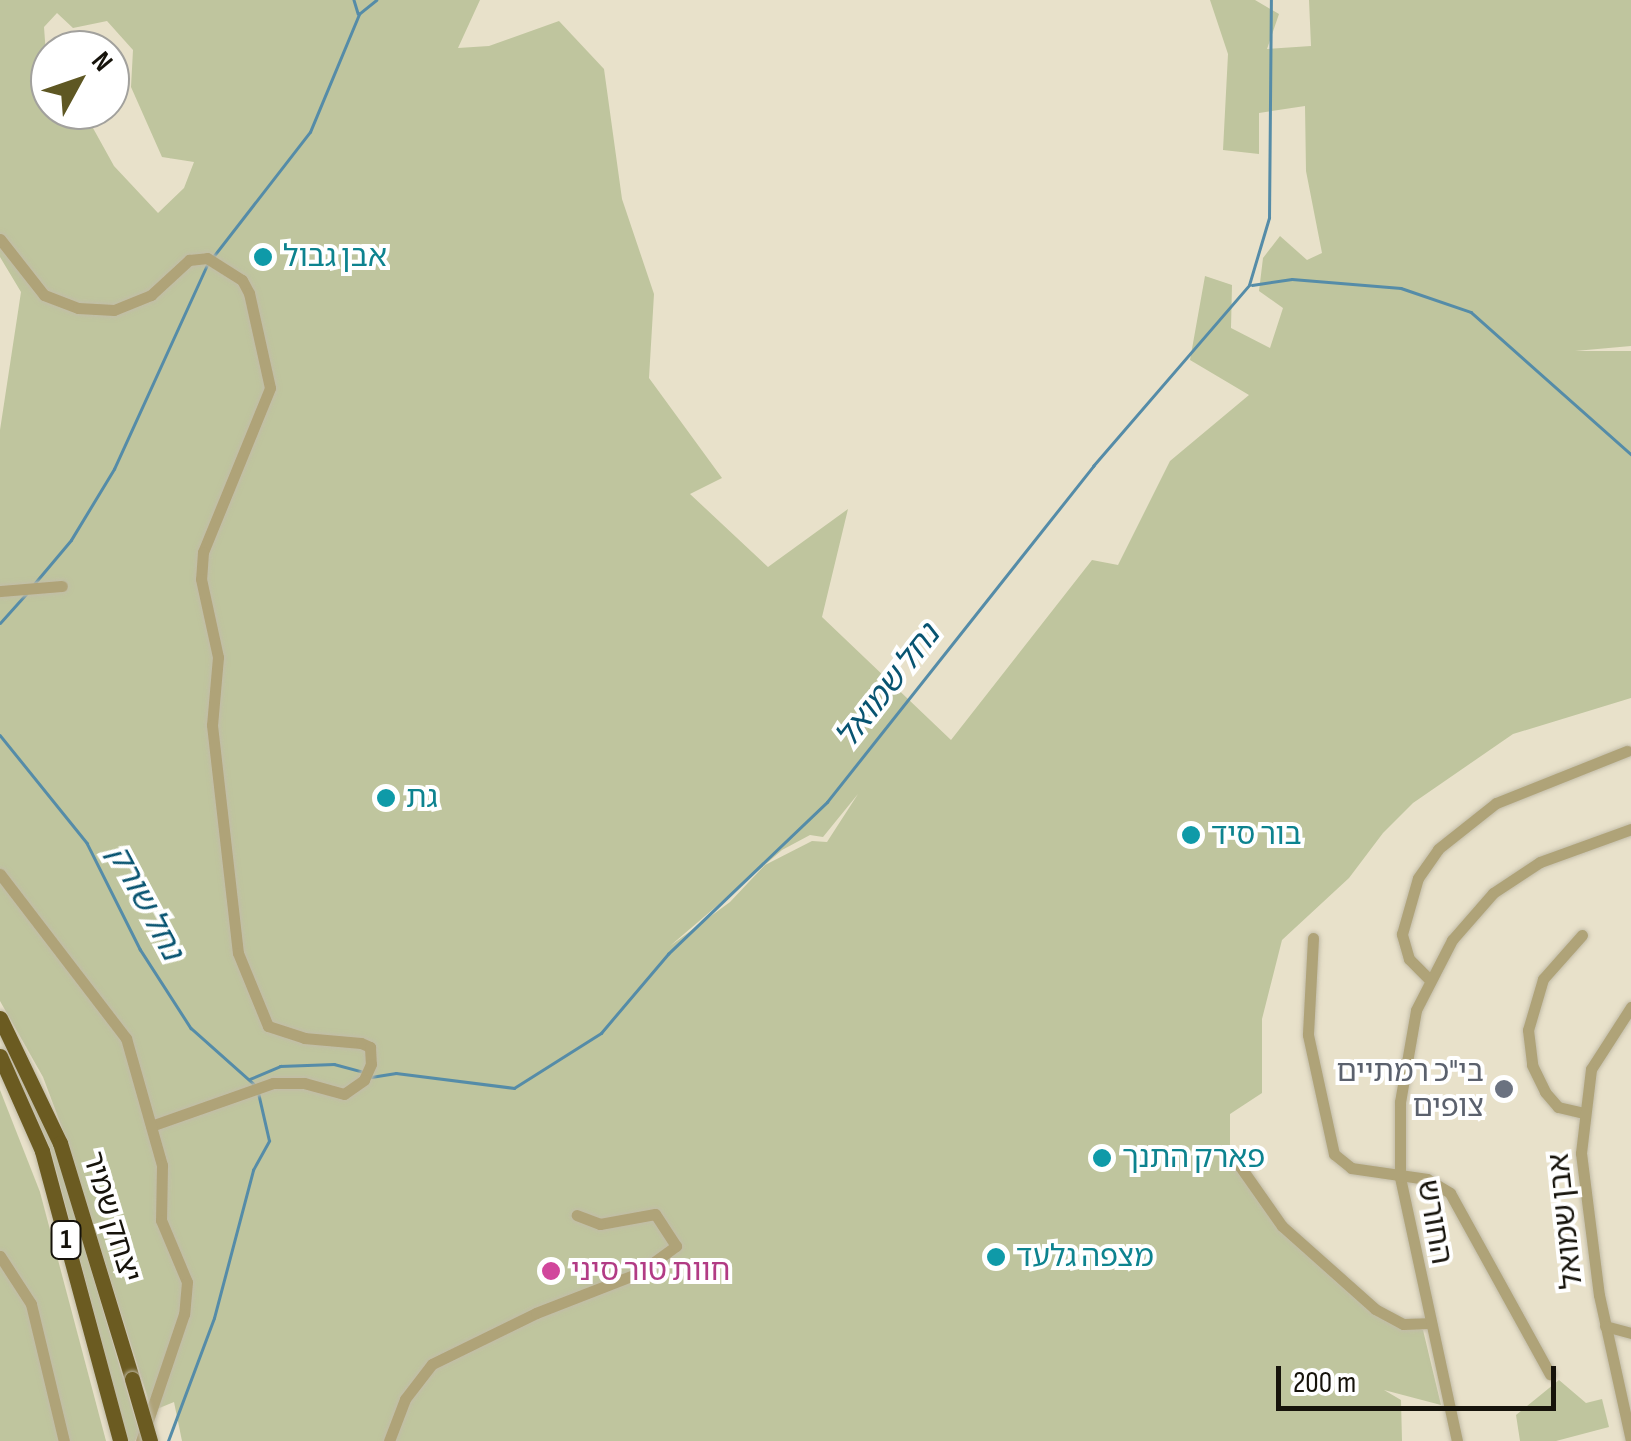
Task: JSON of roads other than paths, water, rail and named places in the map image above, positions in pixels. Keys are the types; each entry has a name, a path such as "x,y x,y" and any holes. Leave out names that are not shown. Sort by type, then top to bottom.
{"highway":[{"name":"יצחק שמיר","path":"0,1018 42,1095 150,1441"},
{"name":"יצחק שמיר","path":"0,1056 42,1151 118,1435"}],"street":[{"path":"0,239 44,294 78,308 114,310 151,295 189,260 207,258 242,280 249,293 270,388 202,552 201,580 218,657 212,725 238,953 268,1026 304,1038 362,1043 370,1048 371,1064 364,1080 344,1094 304,1082 273,1083 151,1126"},
{"path":"0,590 35,593 62,586"},
{"path":"1429,979 1409,959 1402,934 1418,878 1438,849 1496,803 1550,776 1627,751"},
{"name":"החורש","path":"1457,1441 1428,1323 1400,1177 1400,1102 1416,1010 1429,979 1470,917 1520,873 1631,829"},
{"path":"0,874 113,1015 132,1051 162,1165 162,1220 186,1282 184,1314 141,1441"},
{"path":"1582,934 1543,979 1528,1030 1532,1065 1545,1092 1566,1110 1582,1113"},
{"path":"1313,938 1308,1035 1328,1141 1351,1168 1436,1183 1458,1202 1550,1374"},
{"name":"אבן שמואל","path":"1631,1007 1591,1069 1582,1113 1584,1200 1605,1326 1631,1440"},
{"path":"1237,1162 1282,1226 1374,1309 1403,1324 1428,1323"},
{"path":"389,1441 405,1399 432,1364 536,1313 640,1273 676,1246 654,1214 600,1224 576,1216"},
{"path":"0,1256 32,1304 64,1441"},
{"path":"1605,1326 1631,1333"}],"waterway":[{"path":"354,0 358,13"},
{"path":"213,257 310,132 359,14 376,0"},
{"name":"נחל שמואל","path":"371,1077 396,1073 514,1088 601,1033 668,954 827,802 1093,466 1249,285 1269,218 1271,0"},
{"path":"34,584 71,540 114,469 208,263"},
{"path":"1252,285 1292,279 1401,288 1471,312 1631,454"},
{"path":"0,623 26,594"},
{"name":"נחל שורק","path":"0,735 87,843 140,949 191,1028 254,1084"},
{"name":"נחל שמואל","path":"250,1079 280,1066 334,1064 364,1072"},
{"name":"נחל שורק","path":"168,1441 214,1318 253,1170 269,1141 258,1093"}],"place":[{"name":"אבן גבול","path":"263,257"},
{"name":"גת","path":"386,798"},
{"name":"בור סיד","path":"1191,835"},
{"name":"בי\"כ רמתיים צופים","path":"1504,1089"},
{"name":"פארק התנך","path":"1102,1158"},
{"name":"מצפה גלעד","path":"996,1257"},
{"name":"חוות טור סיני","path":"551,1271"}]}
